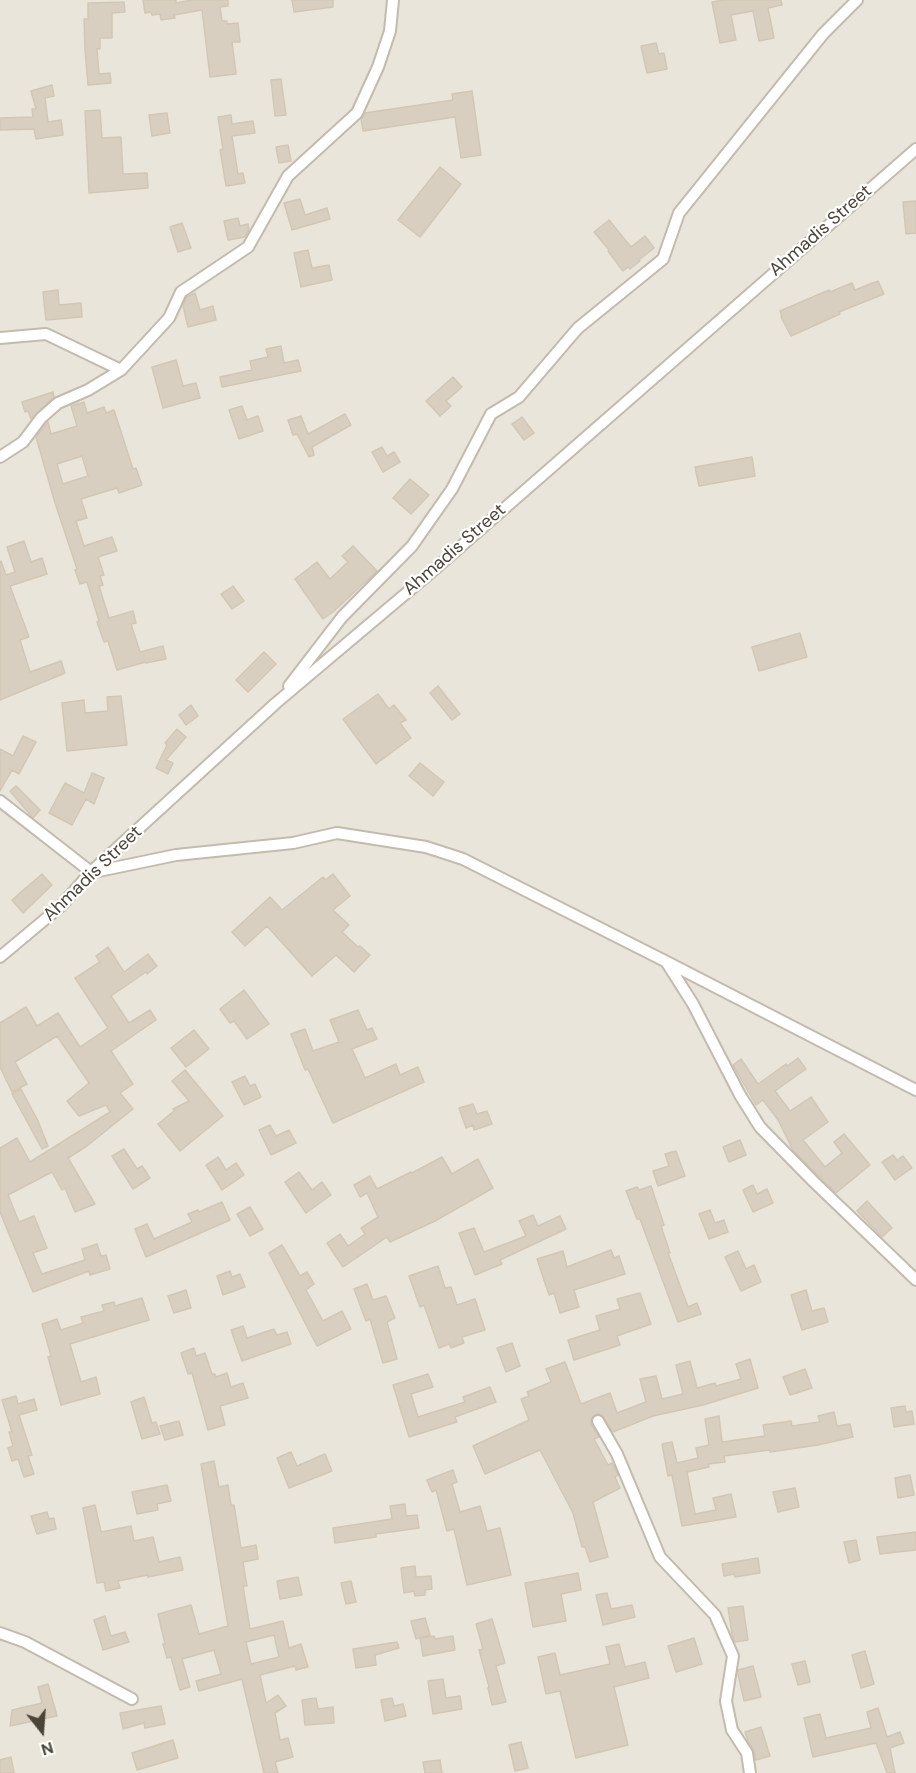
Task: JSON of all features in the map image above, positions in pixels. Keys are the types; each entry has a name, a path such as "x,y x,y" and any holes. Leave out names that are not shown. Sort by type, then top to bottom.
{"street":[{"path":"0,457 23,441 41,418 58,403 88,390 121,370 169,318 181,292 248,247 288,176 357,113 378,67 390,31 393,0"},
{"path":"276,704 342,617 412,546 452,489 491,414 519,397 578,328 663,259 679,213 823,34 857,0"},
{"name":"Ahmadis Street","path":"0,957 62,906 92,872 276,704 444,561 916,149"},
{"path":"0,338 46,334 121,370"},
{"path":"0,801 92,872 176,855 293,843 337,833 426,847 463,859 916,1090"},
{"path":"665,961 693,1004 740,1095 760,1127 916,1281"},
{"path":"598,1421 617,1454 660,1557 715,1615 733,1656 726,1701 732,1730 747,1753 750,1773"},
{"path":"0,1633 25,1642 132,1699"}],"shaded area":[{"path":"0,0 916,0 916,1773 0,1773"}],"building":[{"path":"143,0 176,0 176,3 192,0 228,0 228,6 220,7 222,21 227,21 227,24 238,23 240,42 232,42 236,74 210,77 202,10 161,20 160,14 145,13"},
{"path":"292,0 333,0 333,7 294,12"},
{"path":"781,0 782,5 768,8 774,38 759,41 753,11 731,15 736,40 720,43 712,2"},
{"path":"124,2 125,12 112,13 112,38 100,38 100,49 97,49 99,74 110,73 111,83 88,85 84,19 88,19 88,3"},
{"path":"656,43 659,54 664,53 667,69 647,73 641,46"},
{"path":"281,79 286,115 275,116 271,80"},
{"path":"52,85 54,96 45,98 48,122 61,120 63,135 36,139 34,129 0,130 0,118 33,117 32,109 36,109 31,91"},
{"path":"472,91 481,155 461,158 455,117 363,131 361,119 365,113 453,100 452,94"},
{"path":"100,110 102,138 121,137 123,174 147,173 148,188 89,193 85,111"},
{"path":"167,113 170,133 152,136 149,115"},
{"path":"231,115 232,124 253,121 255,133 232,136 238,174 243,173 245,183 226,186 220,150 223,149 218,117"},
{"path":"288,145 291,161 279,163 276,147"},
{"path":"440,167 461,184 420,237 398,220"},
{"path":"300,199 305,215 327,208 330,219 292,230 284,203"},
{"path":"916,201 916,233 906,234 903,202"},
{"path":"238,218 240,226 248,224 249,230 245,237 228,240 224,221"},
{"path":"609,220 631,247 645,236 654,248 630,269 628,267 623,271 594,232"},
{"path":"182,223 191,248 178,252 170,227"},
{"path":"308,250 312,268 329,265 332,280 301,287 294,253"},
{"path":"878,281 884,294 839,312 840,314 791,336 781,317 780,311 829,290 830,292 852,283 855,290"},
{"path":"58,290 59,305 81,303 82,317 46,320 43,292"},
{"path":"195,293 200,310 213,306 216,320 188,327 183,306 187,297"},
{"path":"281,346 284,363 298,360 301,371 222,387 220,377 252,370 250,361 268,357 266,349"},
{"path":"176,360 183,386 196,383 200,398 163,408 152,367"},
{"path":"453,377 462,387 446,401 451,406 440,416 426,401"},
{"path":"53,392 54,397 31,419 28,411 25,412 22,402"},
{"path":"84,402 87,413 104,407 106,413 114,410 133,469 136,468 142,485 119,493 117,488 81,499 87,518 76,521 84,546 112,537 117,551 98,557 104,575 100,576 103,585 99,586 109,618 133,611 136,623 131,624 140,652 163,646 166,659 117,670 108,641 104,642 97,622 99,621 87,582 80,584 36,437 48,422 51,434 77,426 71,406","holes":["82,456 88,476 63,484 57,464"]},
{"path":"242,406 247,420 258,416 263,431 239,439 229,410"},
{"path":"345,414 351,425 312,447 314,455 309,457 297,434 293,435 288,420 301,416 308,434"},
{"path":"522,417 534,433 524,440 512,424"},
{"path":"382,447 387,456 394,452 400,462 383,472 372,452"},
{"path":"752,457 755,476 699,486 695,467"},
{"path":"410,479 429,495 411,514 393,498"},
{"path":"24,541 31,562 42,558 47,574 10,586 29,637 20,640 30,672 61,661 65,673 0,700 0,562 6,575 15,572 7,547"},
{"path":"353,546 377,571 323,619 295,579 317,562 330,579 348,562 342,556"},
{"path":"233,586 244,601 232,609 221,594"},
{"path":"800,633 807,657 759,671 752,647"},
{"path":"264,652 276,664 248,692 236,680"},
{"path":"438,686 460,714 452,720 430,693"},
{"path":"378,694 389,709 394,705 406,720 400,723 411,738 376,764 343,719"},
{"path":"121,696 127,745 67,751 62,703 84,700 85,713 108,711 107,697"},
{"path":"191,705 198,716 186,725 179,715"},
{"path":"177,729 186,737 166,760 173,763 168,774 156,768 167,745 165,743"},
{"path":"23,736 36,742 19,774 12,770 0,791 0,749 13,756"},
{"path":"420,763 444,782 433,796 409,776"},
{"path":"92,773 104,778 94,804 86,799 72,825 49,813 65,783 84,793"},
{"path":"16,786 40,810 33,818 10,791"},
{"path":"42,874 52,885 23,913 12,900"},
{"path":"333,874 350,896 333,910 349,925 342,932 370,955 354,972 336,955 312,976 267,926 245,946 232,932 270,897 282,910 323,877 325,880"},
{"path":"108,947 124,972 148,954 157,966 111,996 129,1023 150,1010 156,1020 111,1051 133,1084 120,1093 133,1109 87,1146 68,1158 95,1204 75,1212 65,1188 62,1190 52,1172 8,1195 19,1222 34,1216 47,1248 33,1253 42,1274 85,1260 82,1249 97,1244 101,1256 106,1255 110,1269 90,1275 89,1271 33,1292 0,1212 0,1148 17,1138 30,1162 110,1112 106,1105 79,1116 67,1101 89,1083 57,1036 15,1062 27,1084 12,1092 0,1067 0,1023 26,1007 37,1026 58,1013 80,1047 108,1028 75,978 100,962 96,956"},
{"path":"244,990 269,1024 247,1039 234,1021 230,1023 220,1009"},
{"path":"358,1010 367,1030 372,1028 377,1039 352,1049 365,1078 396,1064 400,1075 418,1067 424,1082 333,1123 308,1069 305,1070 291,1034 305,1029 313,1051 339,1042 330,1020"},
{"path":"194,1030 209,1049 186,1067 171,1048"},
{"path":"798,1058 806,1069 775,1091 790,1111 811,1097 828,1122 803,1140 825,1167 842,1153 834,1142 844,1134 870,1165 836,1193 793,1150 778,1120 763,1100 756,1105 733,1065 741,1059 758,1084"},
{"path":"185,1070 223,1116 180,1151 158,1124 174,1111 173,1109 189,1101 172,1081"},
{"path":"245,1076 250,1086 255,1084 261,1097 244,1105 232,1082"},
{"path":"21,1089 48,1146 42,1149 12,1094"},
{"path":"473,1104 477,1114 487,1111 492,1124 474,1130 473,1125 466,1128 459,1108"},
{"path":"270,1125 276,1136 289,1130 296,1143 271,1155 259,1130"},
{"path":"740,1140 746,1155 729,1162 723,1147"},
{"path":"124,1149 137,1169 142,1166 150,1178 133,1189 112,1156"},
{"path":"676,1151 685,1176 658,1186 653,1171 669,1166 665,1154"},
{"path":"893,1155 897,1160 903,1156 912,1168 895,1180 882,1162"},
{"path":"218,1157 226,1170 236,1163 244,1175 222,1190 206,1165"},
{"path":"442,1157 452,1174 478,1159 493,1188 435,1221 390,1242 387,1237 343,1267 327,1243 340,1234 348,1246 365,1234 361,1228 378,1217 367,1193 360,1197 354,1185 370,1176 377,1189"},
{"path":"299,1172 312,1190 322,1182 331,1195 306,1213 285,1182"},
{"path":"753,1185 757,1194 767,1189 773,1203 753,1212 743,1190"},
{"path":"651,1186 664,1225 661,1226 670,1253 668,1253 688,1307 697,1303 701,1314 678,1322 640,1219 637,1219 626,1191"},
{"path":"867,1201 892,1228 882,1237 857,1211"},
{"path":"222,1202 230,1220 146,1257 135,1229 147,1224 154,1239 192,1222 188,1214"},
{"path":"250,1207 263,1229 250,1236 237,1214"},
{"path":"710,1210 715,1223 724,1220 728,1232 709,1239 699,1214"},
{"path":"533,1215 538,1226 560,1216 566,1229 500,1260 502,1264 475,1275 459,1233 474,1228 484,1252 526,1236 519,1221"},
{"path":"282,1245 300,1276 307,1272 314,1284 306,1290 323,1321 342,1311 351,1329 317,1346 269,1253"},
{"path":"611,1250 614,1258 619,1256 625,1274 574,1290 579,1307 560,1313 554,1293 549,1295 537,1259 563,1251 567,1267"},
{"path":"738,1251 746,1269 754,1265 761,1282 741,1291 725,1257"},
{"path":"438,1266 445,1288 451,1287 457,1305 475,1299 485,1330 462,1337 464,1343 451,1348 449,1344 439,1348 424,1305 420,1307 409,1276"},
{"path":"230,1271 232,1277 240,1274 245,1287 223,1295 217,1276"},
{"path":"367,1284 373,1300 386,1296 395,1318 387,1322 397,1359 383,1363 370,1319 366,1321 354,1289"},
{"path":"186,1290 191,1308 174,1313 168,1296"},
{"path":"806,1290 812,1311 824,1308 828,1322 802,1330 791,1295"},
{"path":"640,1293 651,1324 617,1336 620,1345 574,1360 568,1340 600,1330 596,1316 620,1309 617,1299"},
{"path":"142,1298 149,1320 70,1344 81,1382 96,1377 100,1394 61,1405 42,1324 57,1319 61,1330 83,1323 81,1317 104,1311 102,1305 114,1302 115,1306"},
{"path":"243,1326 247,1338 274,1329 277,1335 287,1332 291,1344 242,1361 231,1330"},
{"path":"512,1343 520,1366 506,1372 497,1348"},
{"path":"194,1348 196,1356 205,1353 212,1374 216,1377 227,1373 231,1387 243,1383 248,1398 220,1406 225,1425 208,1430 192,1373 188,1374 181,1353"},
{"path":"750,1359 758,1388 703,1405 653,1416 613,1432 602,1415 597,1414 592,1417 591,1424 599,1437 594,1439 608,1465 612,1463 618,1475 615,1477 620,1488 593,1502 608,1557 590,1562 585,1547 582,1547 573,1513 540,1450 485,1474 473,1446 529,1420 521,1399 529,1396 527,1392 551,1382 546,1369 565,1362 581,1404 610,1393 617,1413 646,1402 640,1379 656,1376 662,1399 683,1394 676,1365 690,1361 697,1388 715,1383 716,1386 741,1379 736,1364"},
{"path":"805,1369 812,1388 790,1395 783,1377"},
{"path":"428,1374 433,1387 411,1394 418,1417 465,1402 463,1397 490,1387 496,1402 455,1417 457,1422 409,1437 393,1385"},
{"path":"16,1396 18,1404 34,1399 37,1410 19,1415 32,1455 28,1456 34,1474 24,1477 18,1459 12,1461 8,1448 13,1446 9,1432 12,1432 2,1400"},
{"path":"144,1397 152,1423 156,1422 160,1434 142,1439 131,1402"},
{"path":"905,1406 906,1412 912,1411 914,1424 894,1427 891,1408"},
{"path":"834,1412 837,1426 850,1424 853,1437 818,1445 724,1456 725,1462 708,1464 709,1467 687,1472 695,1514 716,1510 713,1498 731,1494 736,1517 682,1526 672,1475 668,1476 662,1444 672,1442 677,1463 698,1458 696,1448 709,1445 705,1419 719,1416 722,1442 765,1436 763,1425 791,1421 792,1426 820,1422 818,1416"},
{"path":"179,1421 183,1435 165,1440 160,1426"},
{"path":"291,1452 297,1466 325,1454 332,1471 289,1488 277,1458"},
{"path":"214,1461 219,1487 228,1485 231,1505 234,1505 241,1548 256,1545 258,1559 243,1562 247,1586 243,1586 250,1629 283,1621 289,1648 301,1644 308,1667 296,1670 295,1666 260,1675 266,1703 278,1695 286,1706 275,1713 280,1740 288,1738 293,1757 275,1762 278,1773 264,1773 242,1679 199,1691 196,1681 221,1674 214,1650 182,1659 190,1687 180,1690 171,1657 167,1658 163,1644 165,1644 158,1614 191,1605 199,1634 228,1626 201,1464","holes":["274,1635 279,1657 251,1664 246,1642"]},
{"path":"453,1470 457,1482 452,1484 460,1512 480,1506 487,1531 500,1528 511,1575 467,1585 454,1529 447,1531 436,1490 432,1492 427,1480"},
{"path":"910,1475 914,1495 898,1498 895,1478"},
{"path":"167,1485 171,1501 157,1504 158,1510 137,1514 132,1492"},
{"path":"795,1488 799,1507 778,1512 773,1492"},
{"path":"405,1504 406,1516 417,1515 419,1528 335,1543 333,1528 392,1519 390,1506"},
{"path":"95,1505 101,1532 131,1526 134,1541 153,1537 159,1562 180,1557 183,1570 118,1581 120,1588 106,1591 104,1582 97,1583 83,1508"},
{"path":"47,1512 49,1519 54,1518 56,1529 37,1534 31,1516"},
{"path":"916,1532 916,1550 880,1554 877,1537"},
{"path":"856,1540 860,1560 849,1563 844,1542"},
{"path":"758,1558 760,1573 735,1577 734,1574 724,1576 722,1564"},
{"path":"415,1566 416,1577 431,1576 432,1589 425,1590 425,1595 415,1596 414,1591 404,1593 401,1568"},
{"path":"578,1573 581,1590 561,1594 566,1621 533,1627 525,1583"},
{"path":"298,1577 302,1595 280,1599 277,1581"},
{"path":"351,1581 356,1602 346,1604 341,1583"},
{"path":"607,1593 611,1609 632,1605 635,1617 603,1625 596,1595"},
{"path":"743,1606 748,1640 735,1642 728,1608"},
{"path":"105,1616 111,1636 125,1632 129,1642 103,1650 94,1620"},
{"path":"425,1618 430,1635 416,1639 411,1621"},
{"path":"492,1619 505,1663 496,1666 506,1702 492,1705 479,1650 483,1649 476,1624"},
{"path":"434,1636 435,1639 453,1636 455,1650 423,1656 420,1638"},
{"path":"694,1638 702,1664 676,1672 668,1646"},
{"path":"397,1642 399,1648 375,1655 376,1665 356,1668 353,1649"},
{"path":"619,1644 625,1667 645,1662 649,1678 614,1687 628,1745 576,1758 560,1691 546,1694 538,1657 555,1653 560,1675 610,1664 606,1647"},
{"path":"865,1651 874,1684 861,1688 852,1655"},
{"path":"805,1661 810,1682 798,1685 792,1664"},
{"path":"753,1666 761,1697 744,1701 738,1670"},
{"path":"443,1679 446,1698 460,1696 462,1709 433,1714 428,1681"},
{"path":"48,1684 57,1716 10,1726 12,1710 42,1703 38,1687"},
{"path":"316,1698 318,1709 333,1707 334,1723 305,1725 302,1700"},
{"path":"392,1698 394,1706 403,1704 406,1716 385,1721 381,1700"},
{"path":"161,1706 165,1724 145,1728 144,1723 123,1729 120,1713"},
{"path":"878,1708 887,1737 900,1732 904,1743 890,1748 895,1773 887,1773 876,1743 813,1757 804,1718 820,1714 826,1738 871,1728 867,1712"},
{"path":"761,1727 770,1756 756,1760 745,1732"},
{"path":"173,1740 178,1758 137,1770 132,1753"},
{"path":"521,1742 528,1768 515,1771 509,1745"},
{"path":"11,1757 14,1773 0,1773 0,1760"},
{"path":"440,1760 442,1773 425,1773 423,1762"}]}
